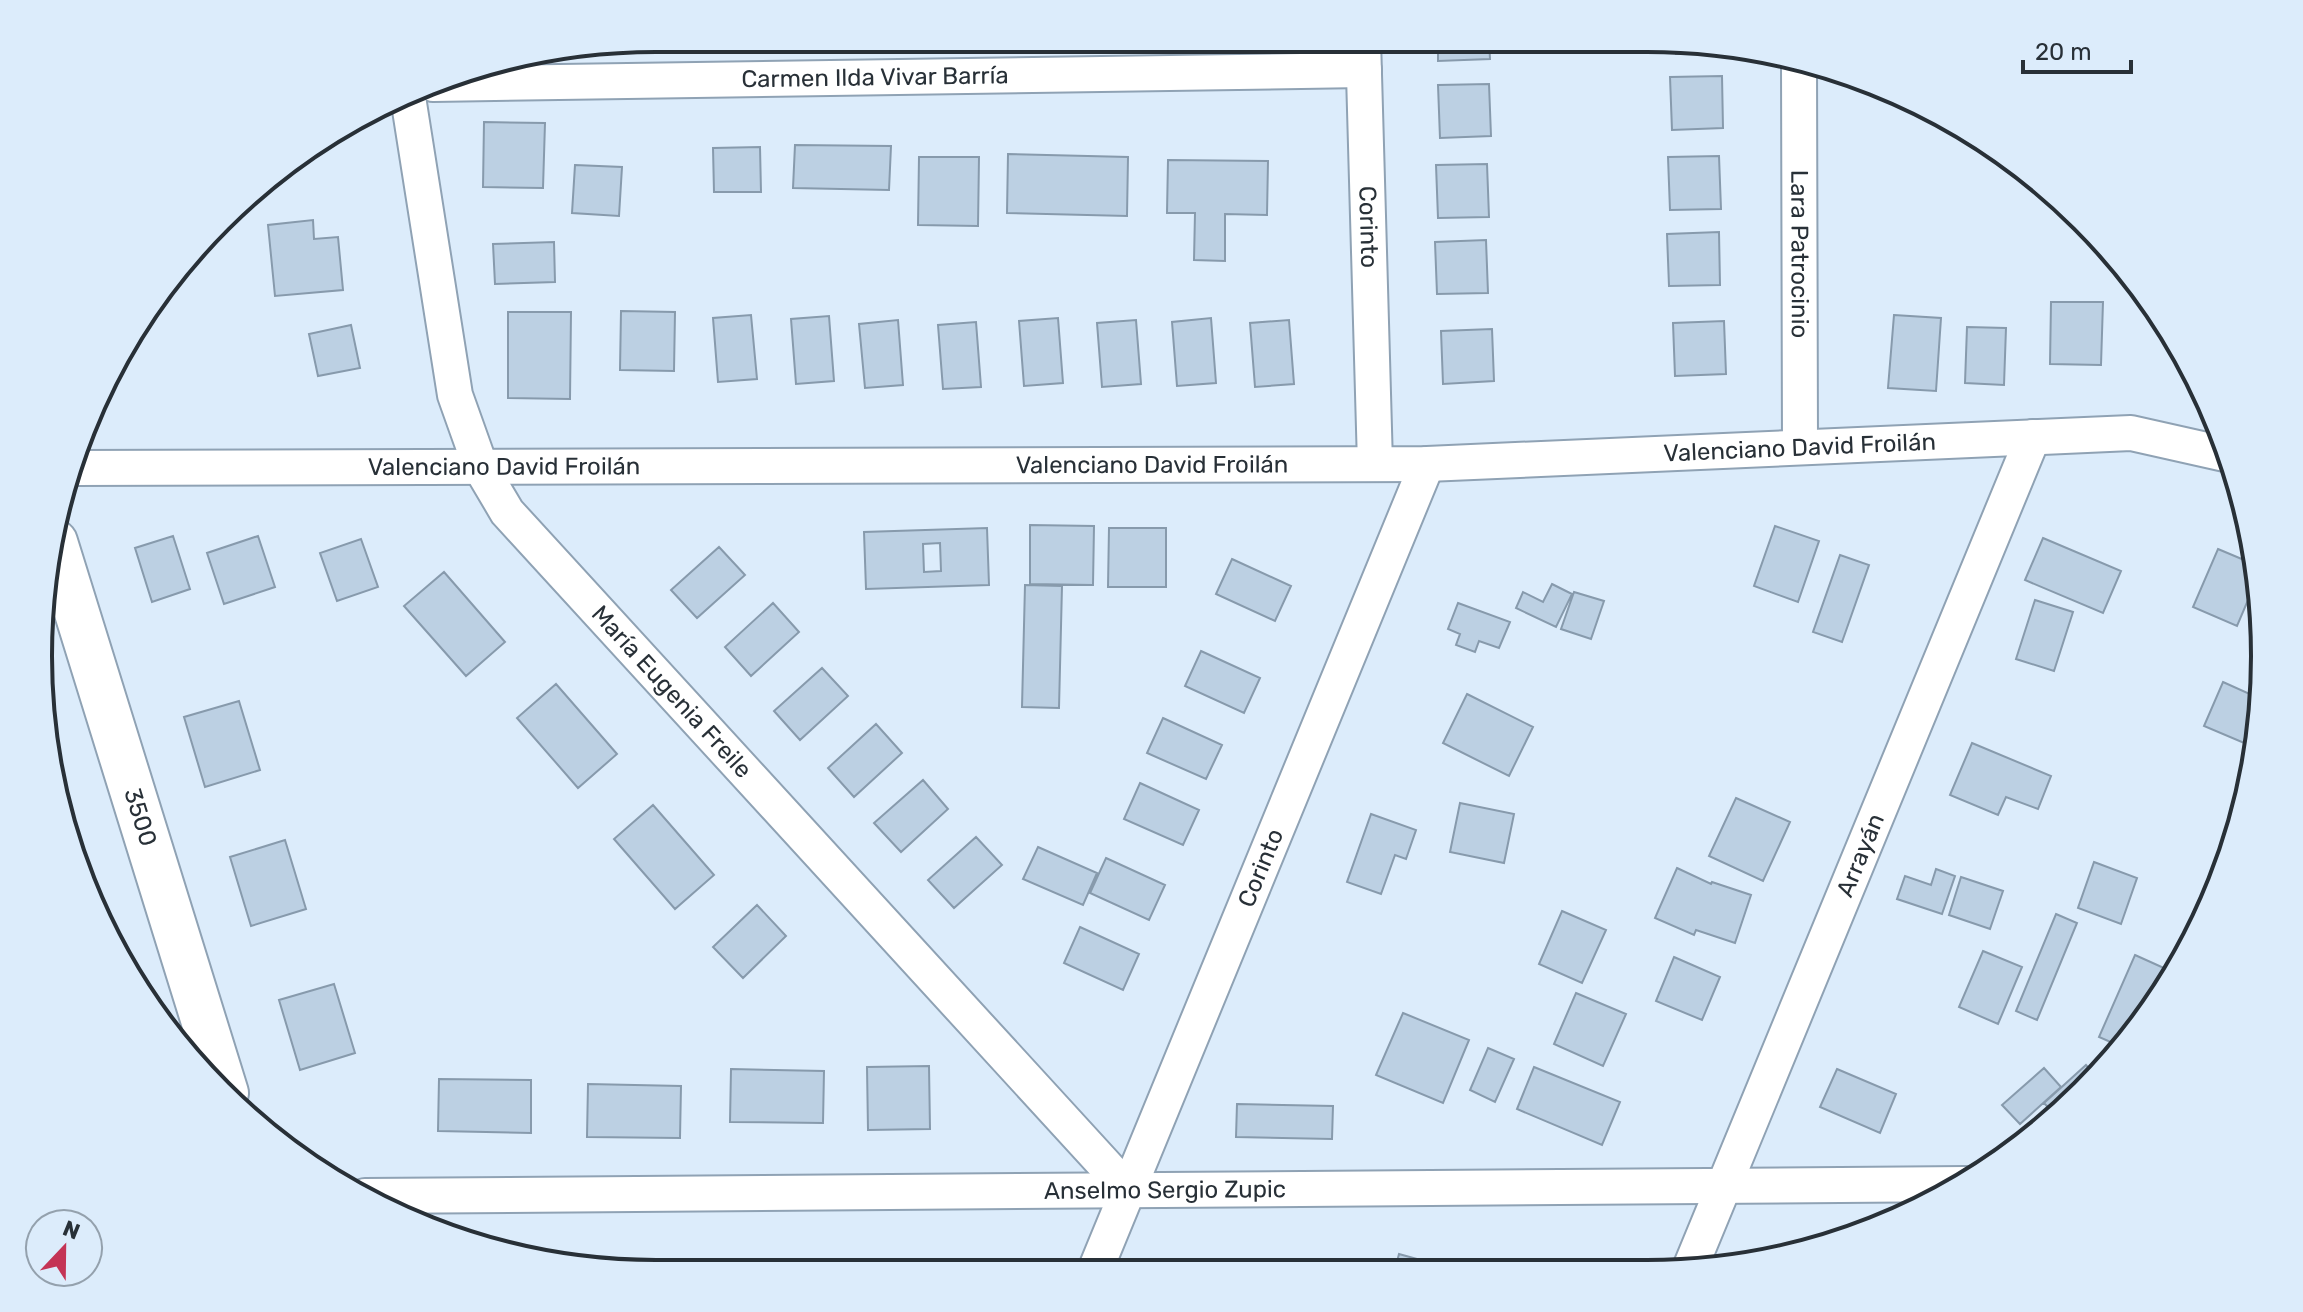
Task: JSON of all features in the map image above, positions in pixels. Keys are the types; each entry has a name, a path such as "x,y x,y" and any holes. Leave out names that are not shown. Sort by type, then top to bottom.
{"street":[{"name":"Carmen Ilda Vivar Barría","path":"466,83 1363,54"},
{"name":"Corinto","path":"1363,54 1375,464"},
{"name":"Lara Patrocinio","path":"1799,72 1800,446"},
{"name":"María Eugenia Freile","path":"409,105 455,395 481,468 507,512 1127,1189"},
{"name":"Valenciano David Froilán","path":"82,468 1427,464 2131,433 2215,452"},
{"name":"Arrayán","path":"1694,1258 2033,437"},
{"name":"Corinto","path":"1099,1260 1427,464"},
{"name":"3500","path":"60,559 220,1073"},
{"name":"Anselmo Sergio Zupic","path":"385,1196 1939,1184"}],"building":[{"path":"1438,52 1490,52 1490,59 1438,61"},
{"path":"1722,76 1723,128 1672,130 1670,77"},
{"path":"1489,84 1491,136 1440,138 1438,85"},
{"path":"484,122 545,123 543,188 483,187"},
{"path":"795,145 891,146 889,190 793,188"},
{"path":"760,147 761,192 714,192 713,148"},
{"path":"1008,154 1128,157 1127,216 1007,213"},
{"path":"1719,156 1721,209 1670,210 1668,157"},
{"path":"919,157 979,157 978,226 918,225"},
{"path":"1168,160 1268,161 1267,215 1225,214 1225,261 1194,260 1195,213 1167,213"},
{"path":"1487,164 1489,217 1438,218 1436,165"},
{"path":"575,165 622,167 619,216 572,213"},
{"path":"313,220 314,239 338,237 343,290 275,296 268,225"},
{"path":"1719,232 1720,285 1669,286 1667,234"},
{"path":"1486,240 1488,293 1437,294 1435,242"},
{"path":"554,242 555,282 495,284 493,244"},
{"path":"2051,302 2103,302 2101,365 2050,364"},
{"path":"621,311 675,312 674,371 620,370"},
{"path":"508,312 571,312 570,399 508,398"},
{"path":"751,315 757,379 718,382 713,318"},
{"path":"1894,315 1941,318 1936,391 1888,388"},
{"path":"829,316 834,381 796,384 791,319"},
{"path":"1058,318 1063,383 1024,386 1019,321"},
{"path":"1211,318 1216,383 1177,386 1172,322"},
{"path":"898,320 903,385 865,388 859,324"},
{"path":"1136,320 1141,384 1102,387 1097,323"},
{"path":"1289,320 1294,384 1255,387 1250,323"},
{"path":"1724,321 1726,374 1675,376 1673,323"},
{"path":"976,322 981,387 943,389 938,325"},
{"path":"351,325 360,368 318,376 309,334"},
{"path":"1967,327 2006,328 2004,385 1965,383"},
{"path":"1492,329 1494,381 1443,384 1441,331"},
{"path":"1030,525 1094,526 1093,585 1030,584"},
{"path":"1775,526 1819,541 1798,602 1754,586"},
{"path":"987,528 989,585 866,589 864,532","holes":["940,543 941,571 924,572 923,544"]},
{"path":"1109,528 1166,528 1166,587 1108,587"},
{"path":"173,536 190,589 152,602 135,548"},
{"path":"258,536 275,587 224,604 207,553"},
{"path":"2043,538 2121,571 2103,613 2025,580"},
{"path":"361,539 378,587 337,601 320,553"},
{"path":"719,547 745,575 697,618 671,590"},
{"path":"2218,549 2243,559 2248,599 2237,626 2193,607"},
{"path":"1840,555 1869,565 1842,642 1813,632"},
{"path":"1232,559 1291,586 1275,621 1216,594"},
{"path":"444,572 505,642 466,676 404,606"},
{"path":"1552,584 1572,594 1556,627 1516,608 1523,592 1543,602"},
{"path":"1025,585 1062,586 1059,708 1022,707"},
{"path":"1574,592 1604,601 1591,639 1561,629"},
{"path":"2035,600 2073,612 2054,671 2016,659"},
{"path":"773,603 799,632 751,676 725,647"},
{"path":"1458,603 1510,622 1499,648 1479,641 1475,652 1456,645 1460,634 1448,629"},
{"path":"1201,651 1260,678 1244,713 1185,686"},
{"path":"822,668 848,696 800,740 774,711"},
{"path":"2223,682 2250,694 2245,743 2204,726"},
{"path":"556,684 617,754 578,788 517,718"},
{"path":"1467,694 1533,727 1509,776 1443,743"},
{"path":"239,701 260,770 205,787 184,717"},
{"path":"1163,718 1222,745 1206,779 1147,753"},
{"path":"876,724 902,753 854,797 828,768"},
{"path":"1972,743 2051,776 2038,809 2006,797 1998,815 1950,795"},
{"path":"923,780 948,809 901,852 874,823"},
{"path":"1140,783 1199,810 1183,845 1124,819"},
{"path":"1736,798 1790,822 1763,881 1709,856"},
{"path":"1460,803 1514,814 1504,863 1450,852"},
{"path":"653,805 714,875 675,909 614,839"},
{"path":"1371,814 1416,830 1406,859 1395,855 1381,894 1347,882"},
{"path":"976,837 1002,865 954,908 928,880"},
{"path":"285,840 306,909 251,926 230,857"},
{"path":"1038,847 1097,873 1083,905 1023,879"},
{"path":"1106,858 1165,885 1149,920 1090,893"},
{"path":"2094,862 2137,878 2121,924 2078,908"},
{"path":"1677,868 1711,884 1751,895 1735,943 1696,930 1694,935 1655,918"},
{"path":"1936,869 1955,876 1942,914 1897,899 1905,876 1931,885"},
{"path":"1961,877 2003,891 1990,929 1949,915"},
{"path":"757,905 786,936 743,978 713,947"},
{"path":"1562,911 1606,930 1582,983 1539,964"},
{"path":"2056,914 2077,923 2037,1020 2016,1011"},
{"path":"1080,927 1139,954 1123,990 1064,963"},
{"path":"1983,951 2022,967 1998,1024 1959,1007"},
{"path":"2135,955 2164,968 2111,1042 2099,1037"},
{"path":"1674,957 1720,977 1702,1020 1656,1001"},
{"path":"334,984 355,1053 300,1070 279,1000"},
{"path":"1576,993 1626,1014 1603,1066 1554,1044"},
{"path":"1403,1013 1469,1040 1443,1103 1376,1075"},
{"path":"1488,1048 1514,1059 1495,1102 1470,1090"},
{"path":"2086,1065 2088,1068 2048,1107 2044,1103"},
{"path":"929,1066 930,1129 868,1130 867,1067"},
{"path":"1534,1067 1620,1102 1602,1145 1517,1109"},
{"path":"2044,1068 2061,1087 2020,1124 2002,1105"},
{"path":"731,1069 824,1071 823,1123 730,1122"},
{"path":"1837,1069 1896,1094 1880,1133 1820,1107"},
{"path":"439,1079 531,1080 531,1133 438,1131"},
{"path":"588,1084 681,1086 680,1138 587,1137"},
{"path":"1237,1104 1333,1106 1332,1139 1236,1137"},
{"path":"1399,1254 1420,1260 1397,1260"}]}
